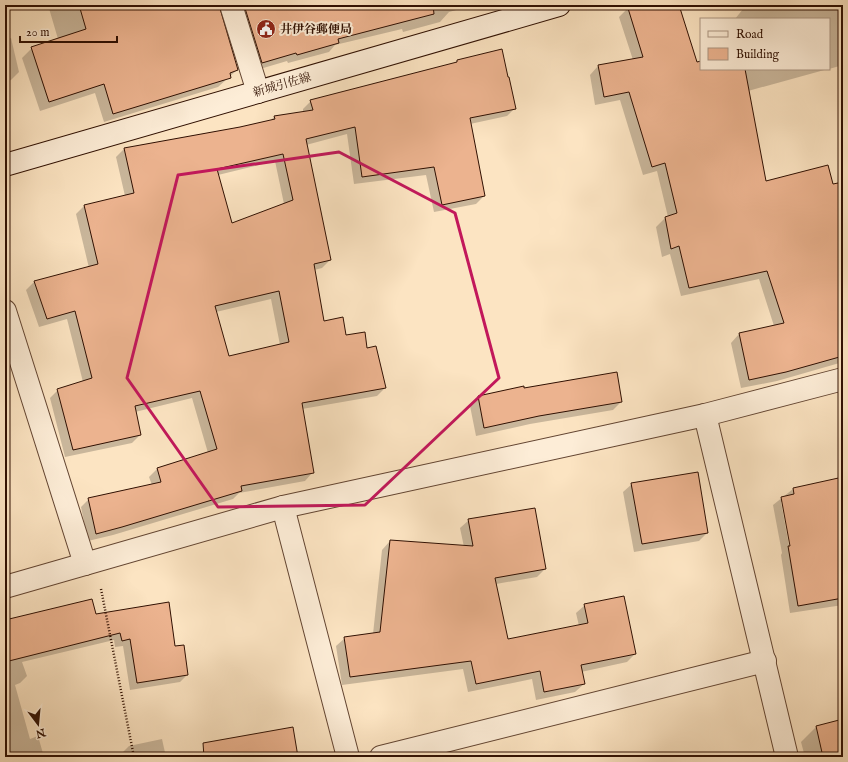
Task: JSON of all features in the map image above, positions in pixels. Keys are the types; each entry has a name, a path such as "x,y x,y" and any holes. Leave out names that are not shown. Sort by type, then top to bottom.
{"street":[{"path":"231,5 258,92"},
{"name":"新城引佐線","path":"5,165 559,5"},
{"path":"5,311 90,562"},
{"path":"5,587 283,507 705,415 843,379"},
{"path":"705,415 787,757"},
{"path":"283,507 348,757"},
{"path":"381,757 765,661"}],"path":[{"path":"90,562 134,757"}],"highlighted area":[{"path":"339,152 455,213 499,378 365,505 218,507 127,378 178,175"}],"building":[{"path":"79,5 219,5 238,70 230,73 231,78 113,114 104,84 49,102 31,47 86,29"},
{"path":"244,5 433,5 434,14 338,39 339,43 262,63"},
{"path":"627,5 679,5 697,62 700,61 700,70 745,70 766,181 828,165 833,184 843,182 843,356 786,372 749,380 739,333 784,323 767,271 689,288 679,246 671,249 665,217 677,213 665,163 652,167 629,92 604,97 598,65 643,57"},
{"path":"502,49 516,109 470,118 485,196 442,205 434,167 362,177 355,127 306,139 331,260 314,264 324,321 343,317 346,335 365,332 367,348 376,346 386,388 302,403 314,473 241,486 242,491 96,534 88,498 161,482 157,468 217,449 200,391 135,406 141,435 73,450 57,389 92,378 75,311 47,319 34,281 98,264 84,205 134,193 124,148 240,127 275,119 274,116 313,110 310,100 457,62 457,60","holes":["283,154 293,200 232,223 217,169","279,291 289,342 229,356 215,306"]},
{"path":"617,372 622,402 539,416 484,428 478,396 524,386 524,388"},
{"path":"698,472 708,533 642,544 631,483"},
{"path":"843,477 843,598 798,606 788,546 790,546 781,497 794,494 793,488"},
{"path":"535,508 546,569 495,578 508,639 588,623 584,604 624,596 636,654 581,665 585,684 544,692 540,671 476,684 471,661 350,677 344,637 380,632 390,540 473,546 468,519"},
{"path":"92,599 96,614 169,602 175,646 184,645 188,675 137,683 130,639 122,641 120,633 5,662 5,620"},
{"path":"843,719 843,757 823,757 816,726"},
{"path":"293,727 298,757 204,757 203,743"}],"place":[{"name":"井伊谷郵便局","path":"266,29"}]}
